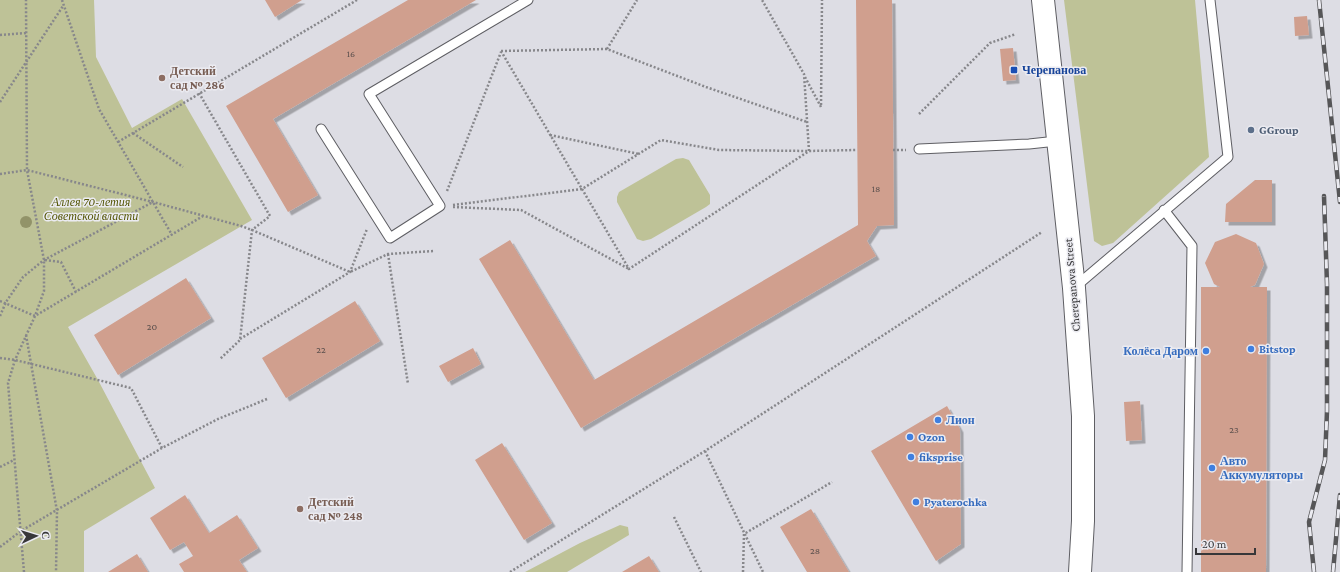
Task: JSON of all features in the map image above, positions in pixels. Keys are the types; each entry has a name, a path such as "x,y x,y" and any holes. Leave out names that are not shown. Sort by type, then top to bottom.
{"main road":[{"name":"Cherepanova Street","path":"1043,0 1074,288 1083,416 1083,521 1080,572"}],"lane":[{"path":"322,130 390,238 440,206 369,94 528,0"},
{"path":"1074,288 1228,157 1210,0"},
{"path":"919,149 1029,144 1057,141"},
{"path":"1164,210 1192,246 1187,572"}],"path":[{"path":"24,572 8,383 15,360 35,316 44,291 44,260 27,170 26,0"},
{"path":"62,0 99,109 172,235"},
{"path":"118,142 357,0"},
{"path":"607,49 637,0"},
{"path":"762,0 821,107 822,0"},
{"path":"0,102 63,6"},
{"path":"0,35 26,33"},
{"path":"920,114 990,42 1016,34"},
{"path":"501,51 607,49 706,87 807,122"},
{"path":"440,206 501,51"},
{"path":"501,51 629,269"},
{"path":"804,74 809,151"},
{"path":"200,93 270,216 252,230 240,340"},
{"path":"133,133 183,167"},
{"path":"550,135 639,154"},
{"path":"440,206 582,189 662,140 719,150 857,150"},
{"path":"629,269 809,151"},
{"path":"0,174 27,170 153,202 252,230 350,272"},
{"path":"0,316 6,302 23,277 44,260 153,202"},
{"path":"440,206 521,210 629,269"},
{"path":"350,272 373,212"},
{"path":"35,316 203,216"},
{"path":"510,572 705,451 1042,232"},
{"path":"390,238 388,254 408,384"},
{"path":"220,360 240,340 350,272 388,254 434,251"},
{"path":"44,260 61,262 76,292"},
{"path":"0,301 6,302 35,316"},
{"path":"26,335 57,510 56,572"},
{"path":"0,358 15,360 131,388 162,448"},
{"path":"0,547 21,531 162,448 218,419 267,399"},
{"path":"705,451 744,534 764,572"},
{"path":"0,467 14,460"},
{"path":"744,534 832,482"},
{"path":"674,517 701,572"},
{"path":"743,572 744,534"}],"green space":[{"name":"Аллея 70-летия Советской власти","path":"0,0 94,0 96,57 132,128 182,99 252,220 68,327 155,488 84,531 84,572 0,572"},
{"path":"1064,0 1195,0 1209,157 1113,243 1102,246 1094,241"},
{"path":"683,158 689,160 710,195 710,204 651,239 643,241 637,239 617,202 619,192 676,159"},
{"path":"620,525 628,527 629,535 567,572 525,572 580,543"}],"building":[{"path":"265,0 302,0 275,17"},
{"path":"408,0 476,0 273,119 318,195 288,212 226,106"},
{"path":"856,0 892,0 894,225 877,226 867,241 876,256 581,428 479,259 510,240 594,380 858,225"},
{"path":"1307,16 1309,35 1295,36 1294,17"},
{"path":"1013,48 1016,80 1003,81 1000,49"},
{"path":"1255,180 1272,180 1272,222 1225,222 1226,204"},
{"path":"1236,234 1256,243 1264,264 1255,285 1250,287 1267,287 1266,572 1201,572 1201,287 1220,287 1214,284 1205,263 1215,242"},
{"path":"186,278 211,318 118,375 94,335"},
{"path":"355,301 380,341 286,398 262,358"},
{"path":"473,348 481,364 448,382 439,366"},
{"path":"1140,401 1142,440 1126,441 1124,402"},
{"path":"947,406 960,429 961,544 936,561 871,451"},
{"path":"502,443 552,523 524,540 475,460"},
{"path":"185,495 209,533 237,515 258,548 239,560 247,572 184,572 179,564 193,556 184,542 170,550 150,518"},
{"path":"811,509 849,572 807,572 780,527"},
{"path":"137,554 148,572 108,572"},
{"path":"649,556 659,572 622,572"}],"railway":[{"path":"1319,0 1340,202"},
{"path":"1314,572 1309,522 1325,460 1327,411 1327,284 1324,196"},
{"path":"1333,572 1340,495"}],"place":[{"name":"Черепанова","path":"1014,70"},
{"name":"Детский сад № 286","path":"162,78"},
{"name":"GGroup","path":"1251,130"},
{"name":"Bitstop","path":"1251,349"},
{"name":"Колёса Даром","path":"1206,351"},
{"name":"Лион","path":"938,420"},
{"name":"Ozon","path":"910,437"},
{"name":"fiksprise","path":"911,457"},
{"name":"Авто Аккумуляторы","path":"1212,468"},
{"name":"Pyaterochka","path":"916,502"},
{"name":"Детский сад № 248","path":"300,509"}]}
